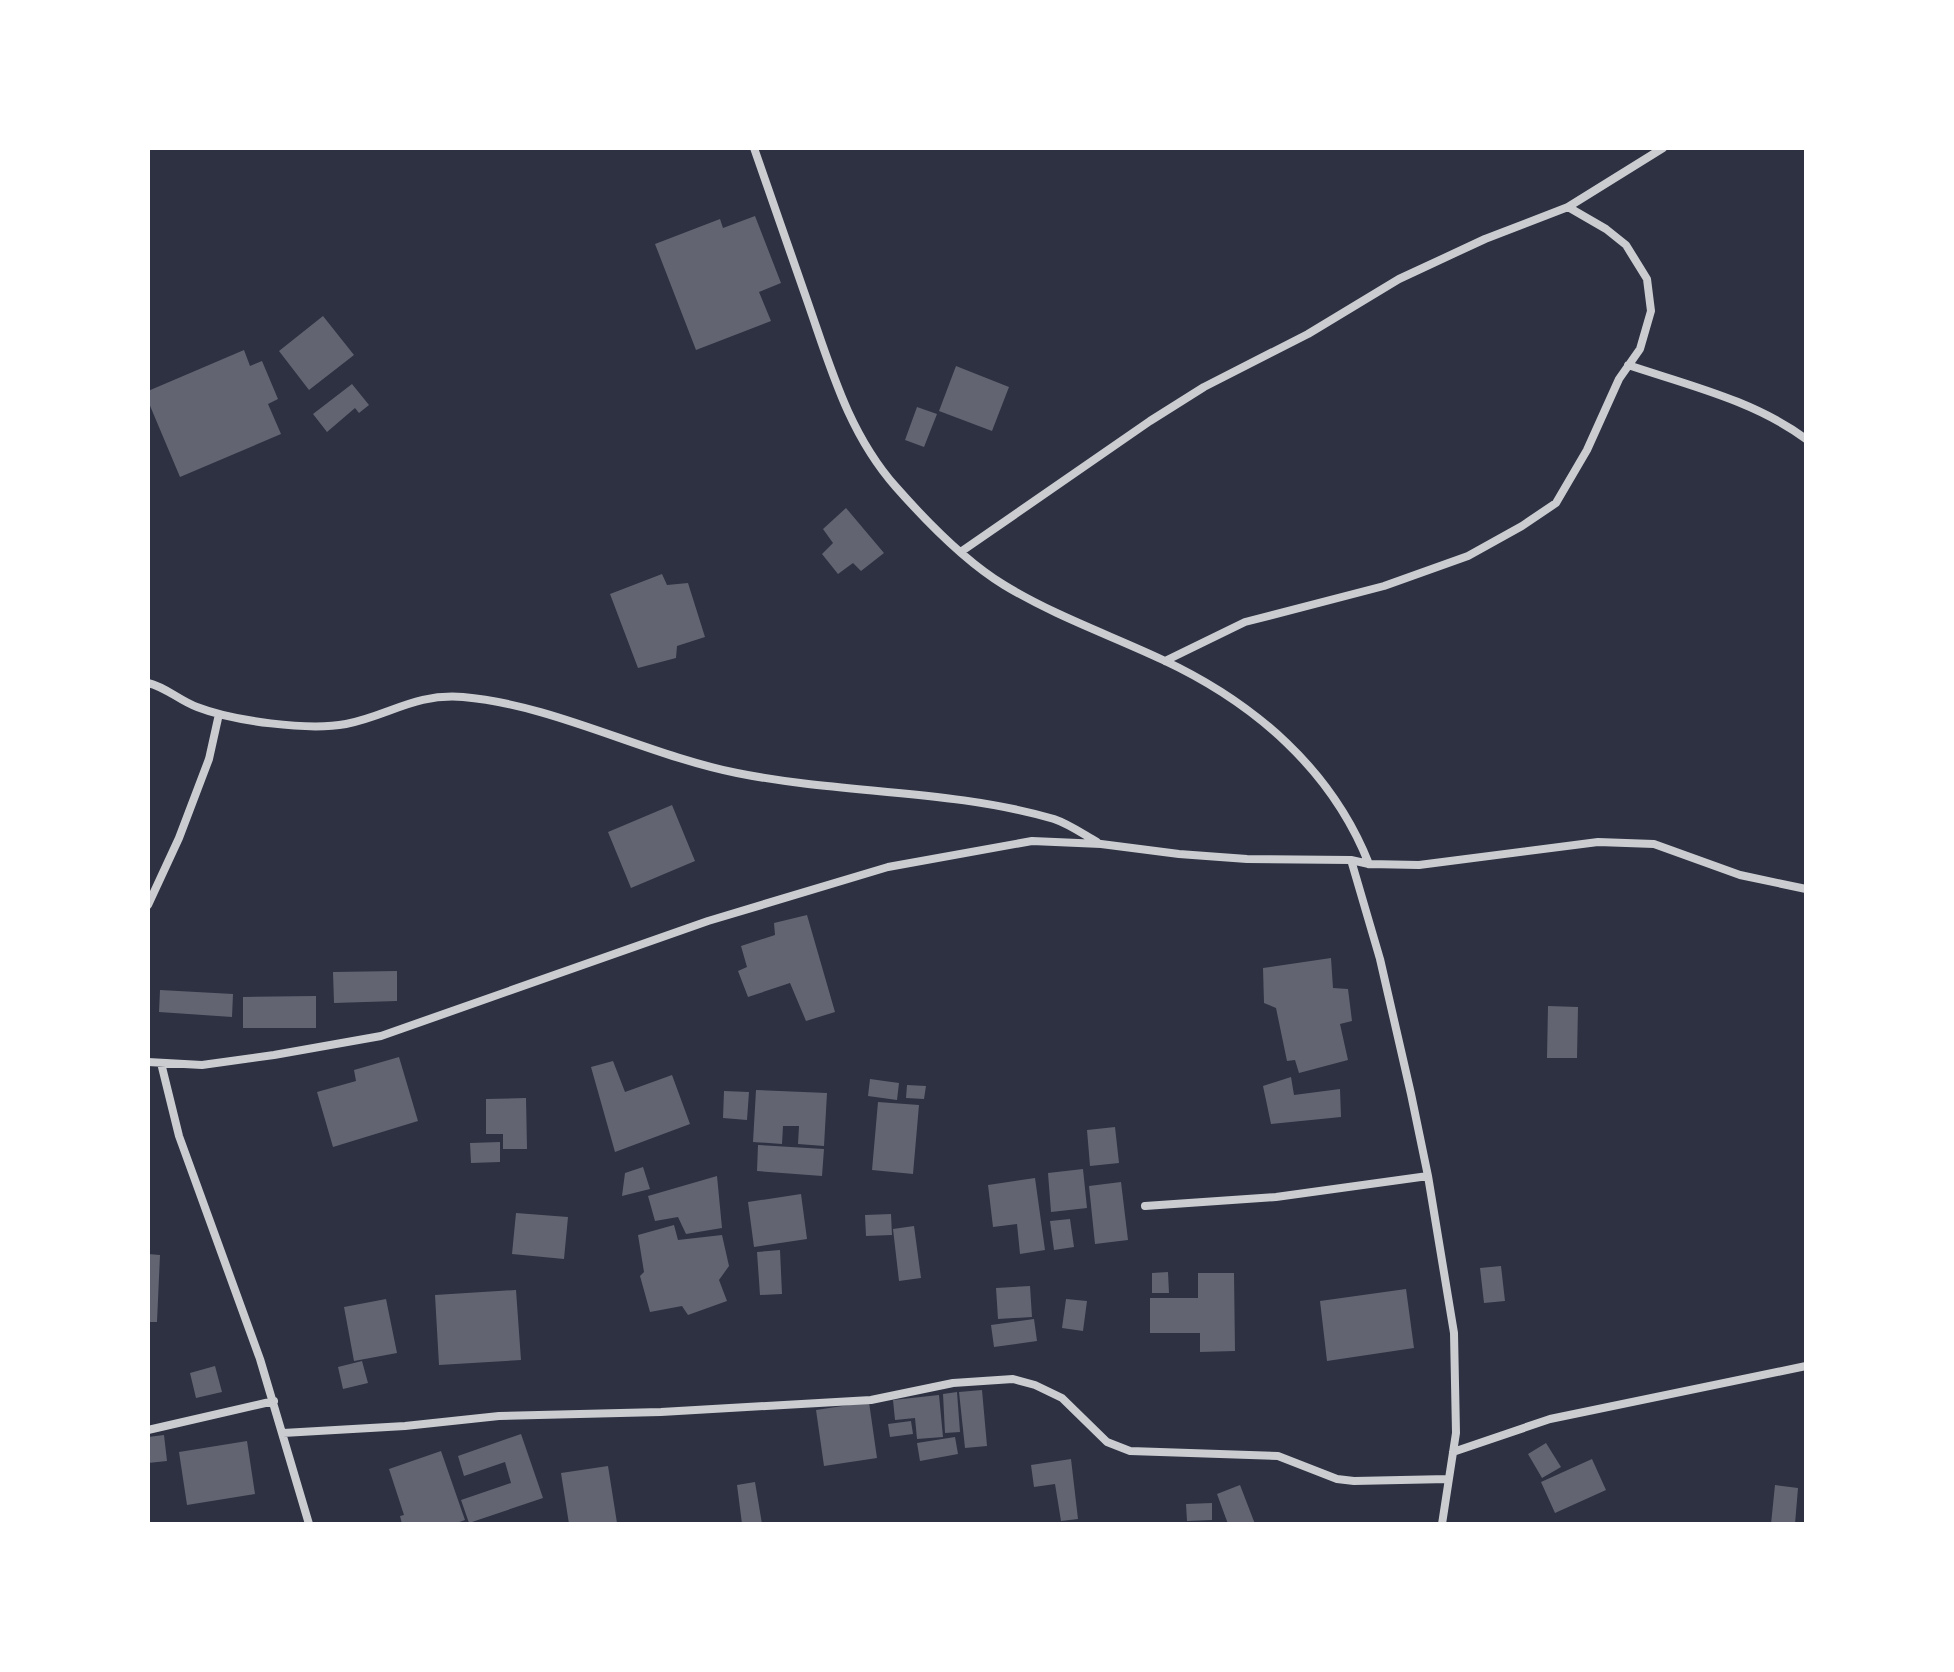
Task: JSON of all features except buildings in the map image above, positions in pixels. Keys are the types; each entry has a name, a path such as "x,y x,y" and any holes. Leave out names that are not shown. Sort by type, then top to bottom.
{"street":[{"path":"754,148 842,402 863,443 898,489 962,551 1002,583 1065,618 1165,661 1269,726 1291,745 1340,806 1356,830 1369,864"},
{"path":"962,551 1204,387 1308,334 1399,279 1485,239 1568,207 1663,148"},
{"path":"1165,661 1245,622 1384,586 1468,556 1556,503 1628,365 1640,349 1651,311 1647,279 1626,245 1606,229 1568,207"},
{"path":"1628,365 1729,399 1788,425 1806,439"},
{"path":"148,683 196,707 219,714 242,720 286,724 344,725 426,698 461,697 504,704 735,773 992,806 1057,820 1101,844"},
{"path":"148,905 179,838 209,759 219,714"},
{"path":"148,1062 202,1065 381,1036 708,921 888,867 1032,841 1101,844 1233,858 1351,860 1369,864 1419,865 1598,842 1654,844 1740,875 1806,889"},
{"path":"1351,860 1380,959 1428,1176 1454,1333 1456,1433 1442,1524"},
{"path":"161,1063 179,1136 274,1401 309,1524"},
{"path":"1145,1206 1276,1197 1428,1176"},
{"path":"1453,1452 1550,1419 1806,1366"},
{"path":"283,1433 405,1426 499,1416 661,1412 871,1400 953,1383 1013,1379 1062,1398 1107,1442 1130,1451 1278,1456 1337,1479 1354,1481 1448,1479"},
{"path":"148,1430 274,1401"}]}
